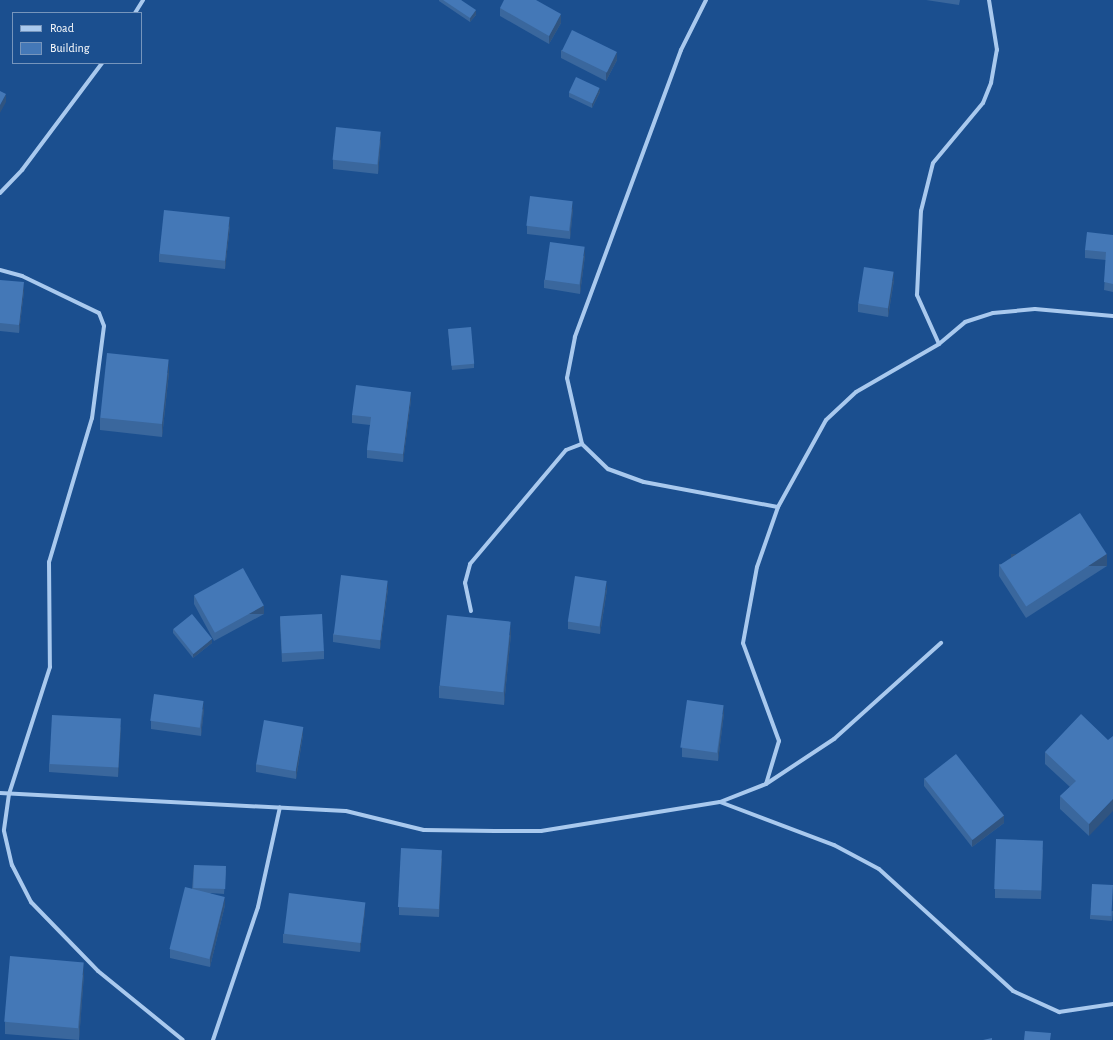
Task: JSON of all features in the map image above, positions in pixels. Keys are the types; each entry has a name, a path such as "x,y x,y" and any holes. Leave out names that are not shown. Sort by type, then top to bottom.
{"street":[{"path":"136,12 144,0"},
{"path":"706,0 681,50 575,337 567,378 582,444 608,468 644,482 778,507"},
{"path":"939,344 917,295 920,211 933,163 983,103 991,83 997,50 989,0"},
{"path":"0,193 22,170 101,64"},
{"path":"0,270 22,276 100,313 104,326 92,418 49,562 50,667 9,794 4,831 12,865 30,902 98,971 183,1040"},
{"path":"766,784 779,741 744,643 757,567 778,507 826,420 856,392 939,344 965,322 992,313 1035,309 1113,316"},
{"path":"471,611 465,583 470,564 566,450 582,444"},
{"path":"0,793 346,811 424,830 534,831 720,802 766,784 834,739 941,643"},
{"path":"720,802 834,845 879,869 1013,991 1059,1012 1113,1004"},
{"path":"213,1040 258,907 280,807"}],"building":[{"path":"443,0 461,0 476,10 470,18"},
{"path":"504,0 536,0 561,14 549,36 500,8"},
{"path":"572,30 617,52 607,73 562,51"},
{"path":"576,77 600,88 592,103 569,92"},
{"path":"0,91 6,94 0,105"},
{"path":"336,127 381,132 377,165 333,160"},
{"path":"530,196 573,201 569,231 526,226"},
{"path":"164,210 230,217 225,261 159,254"},
{"path":"1087,232 1113,235 1113,284 1104,282 1106,252 1085,250"},
{"path":"550,242 585,247 579,285 545,280"},
{"path":"864,267 894,272 888,308 858,304"},
{"path":"0,280 24,282 19,325 0,323"},
{"path":"471,327 474,364 451,366 448,329"},
{"path":"107,353 169,359 162,424 100,418"},
{"path":"356,385 411,392 403,454 367,450 371,417 352,415"},
{"path":"1080,513 1107,554 1026,606 999,565"},
{"path":"243,568 264,606 215,633 194,595"},
{"path":"341,575 388,581 380,640 334,635"},
{"path":"575,576 607,581 599,626 568,621"},
{"path":"192,614 212,639 193,654 173,629"},
{"path":"322,614 324,651 282,653 280,616"},
{"path":"447,615 511,622 503,692 440,686"},
{"path":"154,694 204,701 200,728 150,721"},
{"path":"687,700 724,705 717,753 680,748"},
{"path":"1081,714 1108,740 1113,736 1113,799 1089,824 1060,796 1076,781 1045,752"},
{"path":"52,715 121,719 118,768 49,764"},
{"path":"264,720 303,727 296,771 256,764"},
{"path":"956,754 1004,815 973,840 924,779"},
{"path":"996,839 1043,841 1041,891 994,889"},
{"path":"401,848 442,850 439,909 398,907"},
{"path":"194,865 226,866 225,889 193,888"},
{"path":"1092,884 1113,885 1111,916 1090,915"},
{"path":"185,887 225,897 209,959 170,949"},
{"path":"289,893 365,902 360,943 284,934"},
{"path":"10,956 84,962 78,1028 4,1022"},
{"path":"1025,1031 1051,1033 1050,1040 1024,1040"}]}
